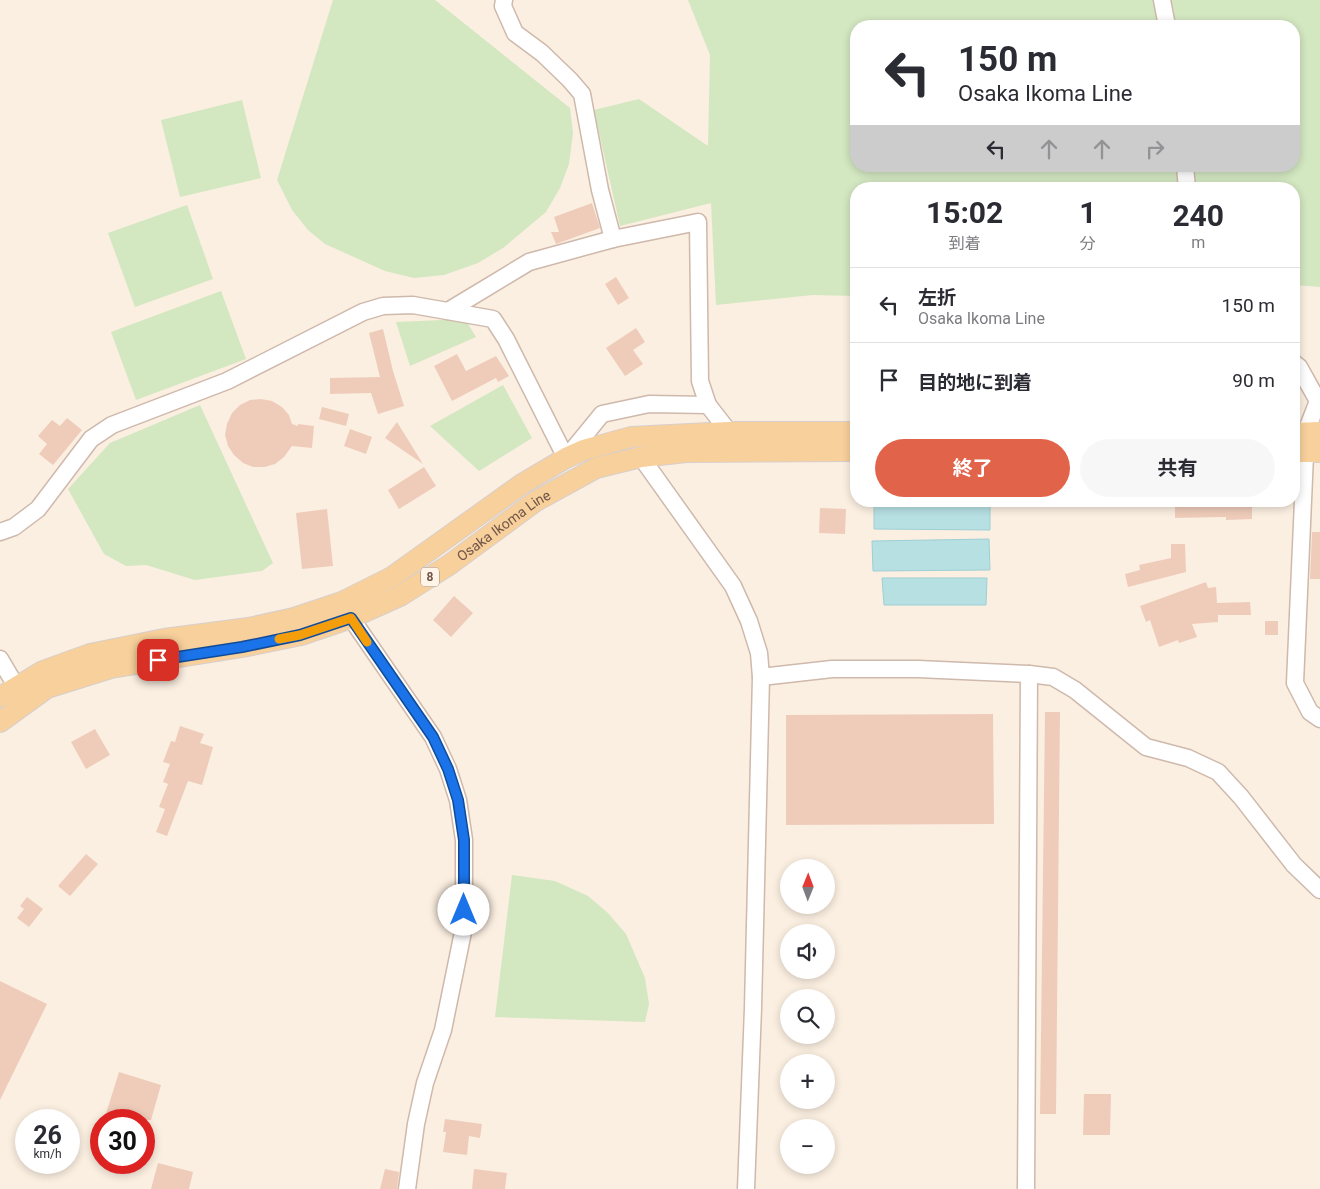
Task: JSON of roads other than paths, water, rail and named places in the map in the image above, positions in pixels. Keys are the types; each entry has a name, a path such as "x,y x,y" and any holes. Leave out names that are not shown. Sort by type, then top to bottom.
{"main road":[{"name":"Osaka Ikoma Line","path":"8,692 43,672 90,654 164,639 249,628 294,618 342,602 392,577 522,484 566,458 584,450 631,437 729,432 850,432"},
{"name":"Osaka Ikoma Line","path":"0,722 47,688 111,668 242,647 300,635 351,618 400,596 449,565 536,501 596,468 641,457 686,452 850,451"}],"street":[{"path":"504,0 503,6 515,33 542,53 582,94 600,190 613,239"},
{"path":"1162,0 1166,20"},
{"path":"448,311 529,262 613,239 698,222 700,381 708,405 729,432"},
{"path":"0,532 14,527 38,509 91,439 112,425 227,382 363,312 383,306 413,305 493,319 506,339 566,458 602,414 648,404 708,405"},
{"path":"1300,369 1318,401 1307,432 1295,683 1310,712 1320,719"},
{"path":"641,457 733,586 749,621 759,653 753,1008 746,1189"},
{"path":"351,618 433,737 448,769 458,800 464,840 464,927 443,1030 425,1083 416,1124 407,1189"},
{"path":"0,659 8,692"},
{"path":"760,677 832,669 918,669 1029,674 1053,677 1075,690 1146,747 1188,758 1218,772 1241,797 1294,865 1320,890"},
{"path":"1026,1189 1029,674"}],"water":[{"path":"874,507 990,507 990,530 874,529"},
{"path":"989,539 990,570 873,571 872,541"},
{"path":"882,578 987,578 986,605 884,605"}]}
